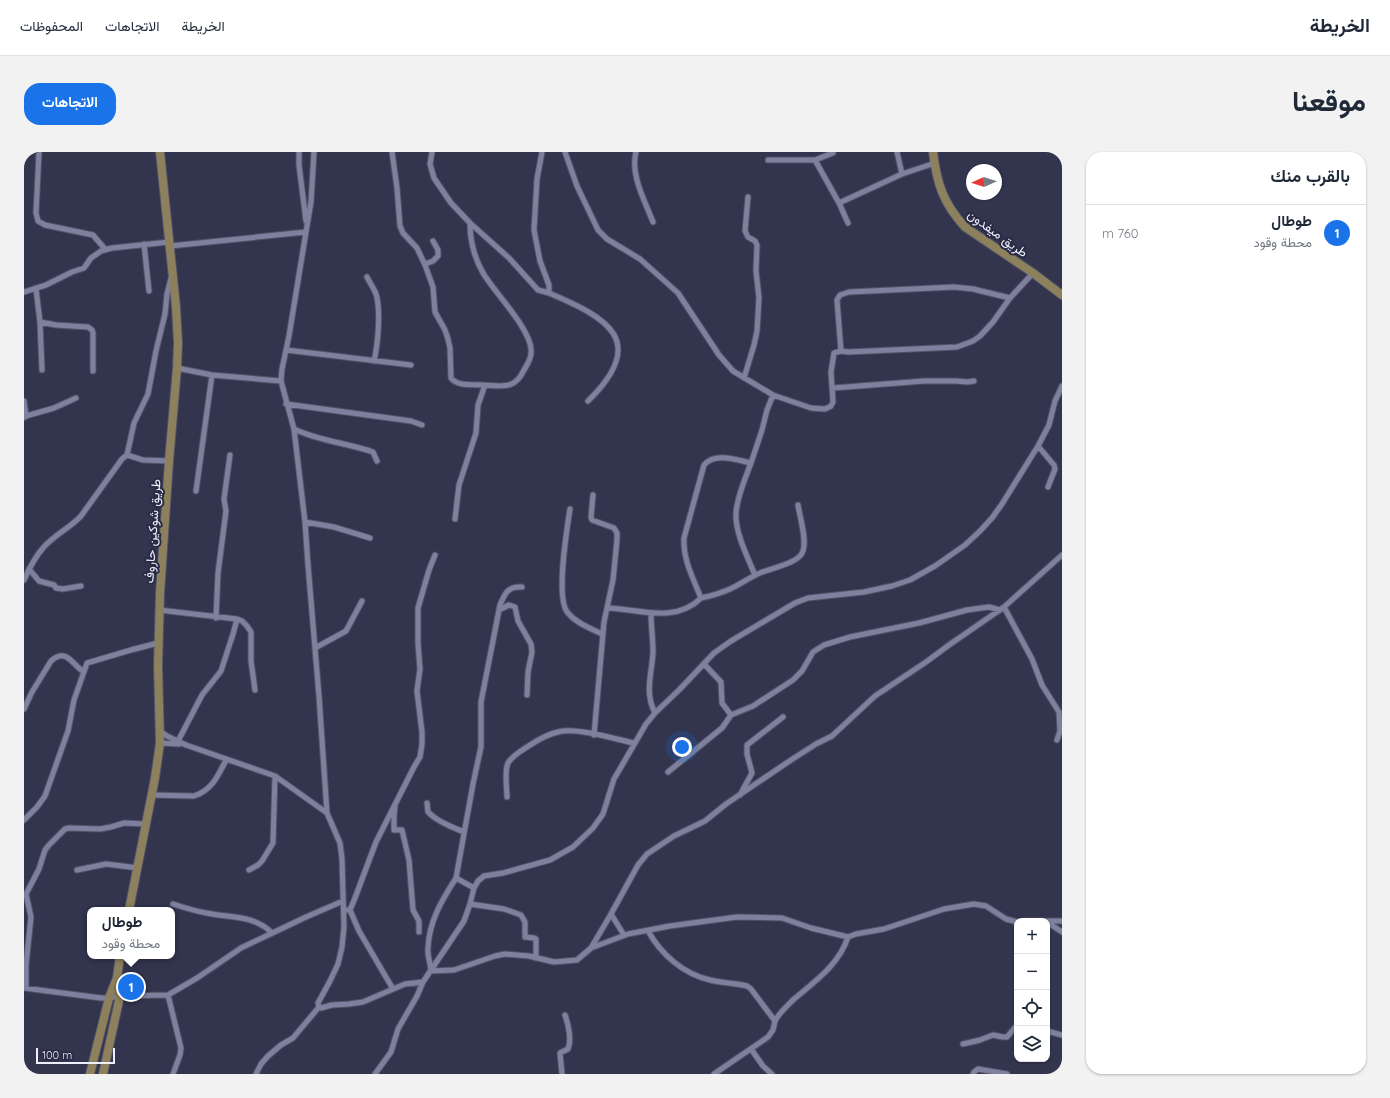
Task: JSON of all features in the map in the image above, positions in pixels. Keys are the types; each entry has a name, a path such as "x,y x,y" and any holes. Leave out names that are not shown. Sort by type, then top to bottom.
{"main road":[{"name":"طريق شوكين حاروف","path":"130,907 152,795 160,743 158,643 159,610 178,344 176,307 160,152"},
{"name":"طريق ميفدون","path":"933,152 944,198 958,220 965,227 1033,273 1062,296"},
{"path":"90,1074 109,998 117,978 120,959"},
{"path":"103,1074 120,996 117,978"}],"street":[{"path":"39,152 36,213 38,221 45,225 93,235 105,249"},
{"path":"299,152 299,164 307,226"},
{"path":"256,1074 261,1064 268,1056 293,1038 318,1007 318,1004 338,964 344,927 342,859 340,843 327,813 305,522 294,429 281,381 307,226 314,152"},
{"path":"392,152 400,226 403,233 417,248 425,264 433,287 435,312 445,330 450,348 451,378 457,383 500,386 517,382 530,359 531,349 527,334 482,272 472,248 470,223"},
{"path":"432,152 430,164 434,178 445,195 470,223 509,258 538,290 575,304 599,318 615,335 618,354 613,368 597,393 588,401"},
{"path":"542,152 537,179 534,230 540,261 549,286 549,293"},
{"path":"565,152 577,186 598,230 607,239 640,259 678,293 719,354 733,371 773,395 804,407 825,409 832,406 833,388 831,372 834,353 841,350 848,352 957,347 973,341 980,336 1010,298 1033,273"},
{"path":"636,152 634,159 637,179 653,222"},
{"path":"897,152 902,174"},
{"path":"768,160 815,160 833,153"},
{"path":"815,160 848,222"},
{"path":"839,203 902,174 935,164"},
{"path":"744,378 756,338 759,298 756,271 757,245 755,241 748,237 745,231 748,197"},
{"path":"24,292 46,285 72,272 84,268 96,255 105,249 144,244 169,244 306,232"},
{"path":"425,264 438,256 438,250 433,241"},
{"path":"144,244 149,291"},
{"path":"24,580 29,569 43,548 81,516 117,464 127,455 134,424 148,394 165,314 167,294 172,271"},
{"path":"367,277 376,295 378,307 378,344 374,361"},
{"path":"841,350 837,300 840,295 849,292 954,286 974,289 1010,298"},
{"path":"36,289 40,322 42,370"},
{"path":"40,322 56,326 88,327 92,330 92,371"},
{"path":"286,350 411,365"},
{"path":"177,368 212,375 281,381"},
{"path":"196,491 212,375"},
{"path":"833,388 924,381 974,381"},
{"path":"455,519 459,485 476,433 478,405 484,385"},
{"path":"375,1074 391,1052 398,1029 417,996 423,982 464,921 474,888 478,881 484,876 503,873 550,860 568,850 593,828 603,814 614,778 634,743 655,713 680,690 714,653 731,640 795,603 808,598 858,593 892,586 910,580 935,566 964,545 992,518 1038,446 1049,425 1055,401 1062,386"},
{"path":"755,575 736,522 736,513 741,490 752,463 767,410 773,395"},
{"path":"24,401 25,417 54,408 76,398"},
{"path":"286,404 410,421 422,425"},
{"path":"294,429 320,439 358,447 373,452 377,461"},
{"path":"1038,446 1055,469 1048,487"},
{"path":"127,455 143,460 169,461"},
{"path":"216,618 218,573 226,511 224,499 230,455"},
{"path":"701,598 689,572 685,558 684,538 704,465 708,460 720,458 752,463"},
{"path":"594,495 591,517 592,520 614,528 617,533 618,540 608,608 602,634 594,734"},
{"path":"608,608 651,614 679,612 696,603 701,598 731,589 755,575 798,558 801,555 804,546 798,505"},
{"path":"570,509 562,587 564,607 576,621 602,634"},
{"path":"305,522 334,527 370,538"},
{"path":"393,989 360,931 350,910 376,842 420,757 422,732 417,691 420,670 418,608 428,570 435,555"},
{"path":"430,970 454,970 495,956 506,954 554,962 577,960 591,948 638,864 647,854 674,836 705,822 739,796 816,744 832,736 875,696 926,662 975,626 1002,609 1062,556"},
{"path":"29,569 40,581 54,585 56,588 63,589 81,586"},
{"path":"430,970 427,949 432,923 439,906 456,878 481,747 481,702 499,610 503,597 507,592 515,587 522,587"},
{"path":"315,648 346,631 362,601"},
{"path":"499,610 509,606 515,608 518,621 531,644 532,652 528,672 527,695"},
{"path":"668,772 722,728 731,715 753,706 793,680 802,671 813,652 824,644 850,637 919,623 967,610 989,607 1002,609"},
{"path":"1002,609 1032,659 1042,685 1059,712 1060,731 1057,740"},
{"path":"159,610 216,618 237,619 242,621 251,632 251,661 254,690"},
{"path":"651,614 653,650 648,682 650,704 655,713"},
{"path":"178,743 202,695 221,671 234,634 237,619"},
{"path":"24,820 37,807 45,796 68,731 74,700 87,663 158,643"},
{"path":"24,709 51,660 64,656 69,658 79,669 84,672"},
{"path":"704,664 721,682 722,703 724,708 731,715"},
{"path":"739,796 752,773 747,754 747,745 783,717"},
{"path":"160,731 178,743"},
{"path":"507,797 507,766 509,762 516,754 533,743 559,731 594,734 634,743"},
{"path":"160,743 178,743 186,745 275,776 327,813"},
{"path":"152,795 194,796 199,794 210,787 217,780 226,760"},
{"path":"249,870 262,861 273,843 275,776"},
{"path":"396,801 394,830 402,830 409,860 413,910 419,921 419,932"},
{"path":"427,803 428,812 431,815 445,824 464,832"},
{"path":"146,824 124,823 111,827 92,829 69,828 62,832 49,845 26,894 31,917 25,988 109,998 120,996 168,995 197,978 241,948 343,901"},
{"path":"77,870 106,864 138,868"},
{"path":"456,878 474,888"},
{"path":"172,904 211,914 256,921 264,925 272,933"},
{"path":"470,904 504,910 521,915 525,922 524,937 536,939 536,958"},
{"path":"591,948 624,935 737,917 770,917 791,920 811,928 848,937 884,929 944,909 974,904 986,906 1006,919 1014,921"},
{"path":"343,911 350,910"},
{"path":"611,914 624,935"},
{"path":"1050,922 1062,921"},
{"path":"1050,924 1062,932"},
{"path":"648,931 667,956 686,970 708,980 746,986 775,1021"},
{"path":"714,1074 768,1036 773,1030 775,1021 783,1010 828,969 843,949 848,937"},
{"path":"318,1007 321,1008 332,1005 363,1002 405,984 423,982"},
{"path":"168,995 181,1048 173,1074"},
{"path":"562,1074 560,1053 568,1048 569,1044 565,1015"},
{"path":"963,1044 993,1035 1007,1037 1014,1029"},
{"path":"1050,1032 1062,1035"},
{"path":"751,1049 763,1066 772,1074"},
{"path":"973,1074 978,1069 1007,1074"}],"place":[{"name":"طوطال","path":"131,987"}]}
